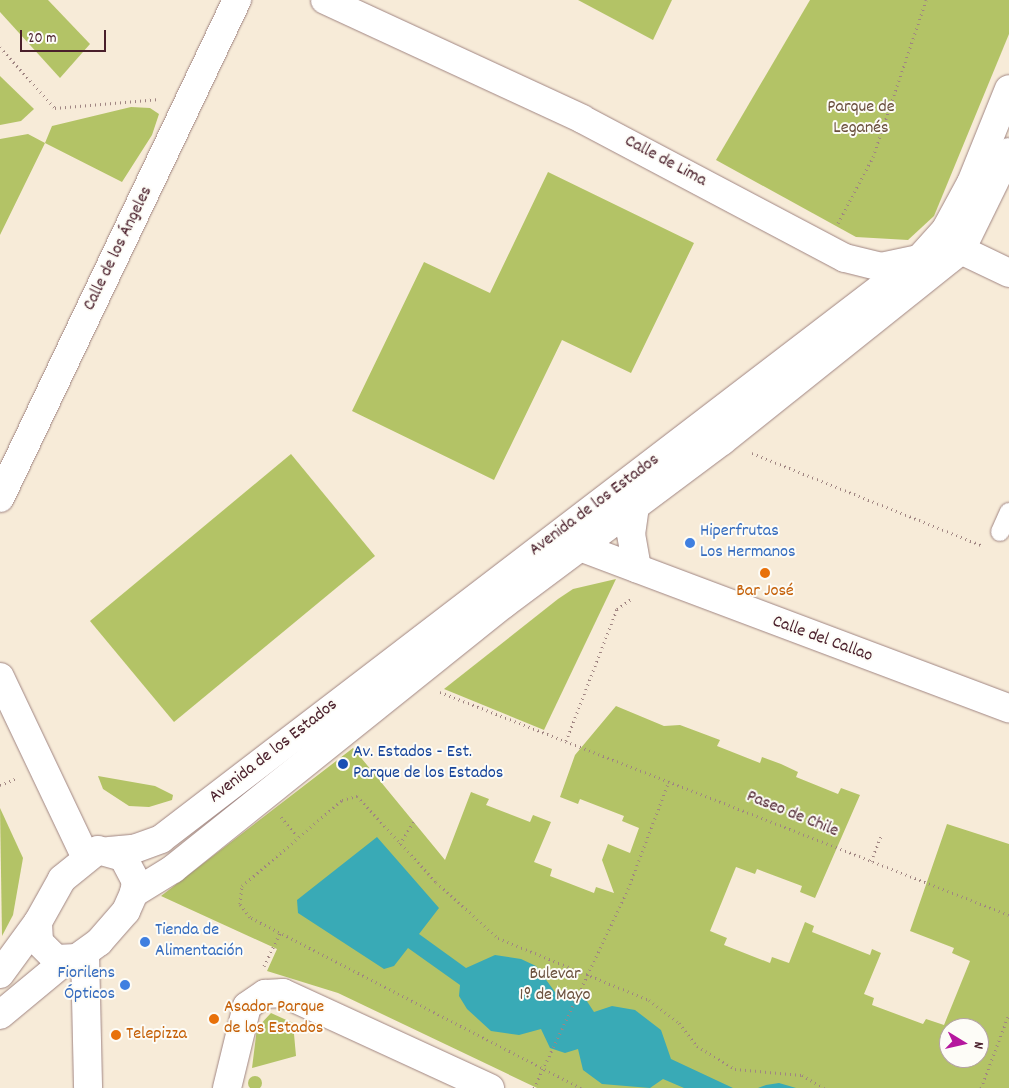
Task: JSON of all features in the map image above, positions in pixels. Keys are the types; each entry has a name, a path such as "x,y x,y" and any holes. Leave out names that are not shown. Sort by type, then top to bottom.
{"street":[{"name":"Calle de los Ángeles","path":"0,498 237,0"},
{"name":"Calle de Lima","path":"325,0 598,127 835,253 881,267 921,256 961,250"},
{"name":"Avenida de los Estados","path":"97,853 134,849 161,839 921,256 946,230 970,183 1009,89"},
{"name":"Avenida de los Estados","path":"134,893 173,868 409,680 722,441 961,250 1009,152"},
{"path":"961,250 1009,273"},
{"path":"835,253 874,281 879,306 871,323"},
{"path":"635,506 631,534 649,574"},
{"name":"Calle del Callao","path":"551,538 584,547 649,574 1009,708"},
{"path":"0,677 97,853 131,867 134,893 113,928 0,1015"},
{"path":"0,974 38,922 62,879 97,853"},
{"path":"38,922 42,949 75,957"},
{"path":"75,957 88,1088"},
{"path":"227,1088 247,1006 266,994 283,992 490,1088"}],"lane":[{"path":"1000,532 1009,512"}],"path":[{"path":"835,253 873,158 926,0"},
{"path":"0,48 55,108 191,98"},
{"path":"722,441 990,549"},
{"path":"566,741 617,609 649,574"},
{"name":"Paseo de Chile","path":"409,680 1009,915"},
{"path":"534,1088 628,889 669,781"},
{"path":"581,1088 542,1070 250,917 240,904 242,886 347,797 361,799 400,844 498,938 586,977 650,1000 679,1023 696,1046 735,1069 802,1075 824,1088"},
{"path":"400,844 414,821"},
{"path":"871,861 881,836"},
{"path":"981,1088 1009,1014"}],"green space":[{"path":"0,0 48,0 90,44 60,78 0,12"},
{"path":"578,0 672,0 653,40"},
{"name":"Parque de Leganés","path":"810,0 1009,0 1009,34 934,216 908,240 856,237 716,160"},
{"path":"0,76 34,109 21,121 0,125"},
{"path":"131,107 150,108 159,114 152,135 122,182 45,143 52,126"},
{"path":"28,134 45,143 0,235 0,139"},
{"path":"548,172 694,243 631,373 562,340 494,480 352,411 424,262 490,293"},
{"path":"291,454 375,556 174,722 90,621"},
{"path":"616,579 544,730 444,689 573,589"},
{"name":"Bulevar 1º de Mayo","path":"616,706 664,726 680,725 720,740 717,746 760,763 762,757 781,764 798,772 796,777 838,794 841,788 860,795 815,898 800,892 802,886 757,869 755,874 736,867 710,931 727,938 724,945 770,963 772,957 789,963 805,922 814,926 812,932 870,955 872,949 881,953 864,994 874,998 872,1005 923,1024 926,1019 939,1023 939,1068 989,1068 989,1018 947,1018 970,961 952,953 954,948 910,931 947,824 1009,844 1009,1088 537,1088 338,993 267,971 277,949 161,896 353,748 445,860 471,792 489,799 486,805 530,822 533,815 551,822 534,862 552,869 550,876 594,893 596,887 614,893 602,860 608,844 630,853 639,828 622,821 624,816 580,799 578,804 560,797 575,755"},
{"path":"98,776 155,786 173,795 172,800 149,807 129,806 103,789"},
{"path":"0,808 23,858 13,915 2,936"},
{"path":"271,1013 293,1023 296,1056 252,1068 257,1028"},
{"path":"255,1076 260,1078 262,1083 260,1088 255,1090 250,1088 248,1083 250,1078"}],"water":[{"path":"377,837 439,908 419,934 466,968 495,955 521,959 536,966 555,992 581,992 594,1012 612,1006 635,1010 661,1030 671,1059 733,1088 684,1088 663,1079 650,1088 602,1084 583,1070 578,1049 565,1053 550,1048 541,1029 519,1035 491,1031 467,1009 459,996 460,985 408,948 394,966 384,969 298,913 297,900"},
{"path":"779,1083 796,1088 758,1088 766,1085"}],"place":[{"name":"Hiperfrutas Los Hermanos","path":"690,543"},
{"name":"Bar José","path":"765,573"},
{"name":"Av. Estados - Est. Parque de los Estados","path":"343,764"},
{"name":"Tienda de Alimentación","path":"145,942"},
{"name":"Fiorilens Ópticos","path":"125,985"},
{"name":"Asador Parque de los Estados","path":"214,1019"},
{"name":"Telepizza","path":"116,1035"}]}
